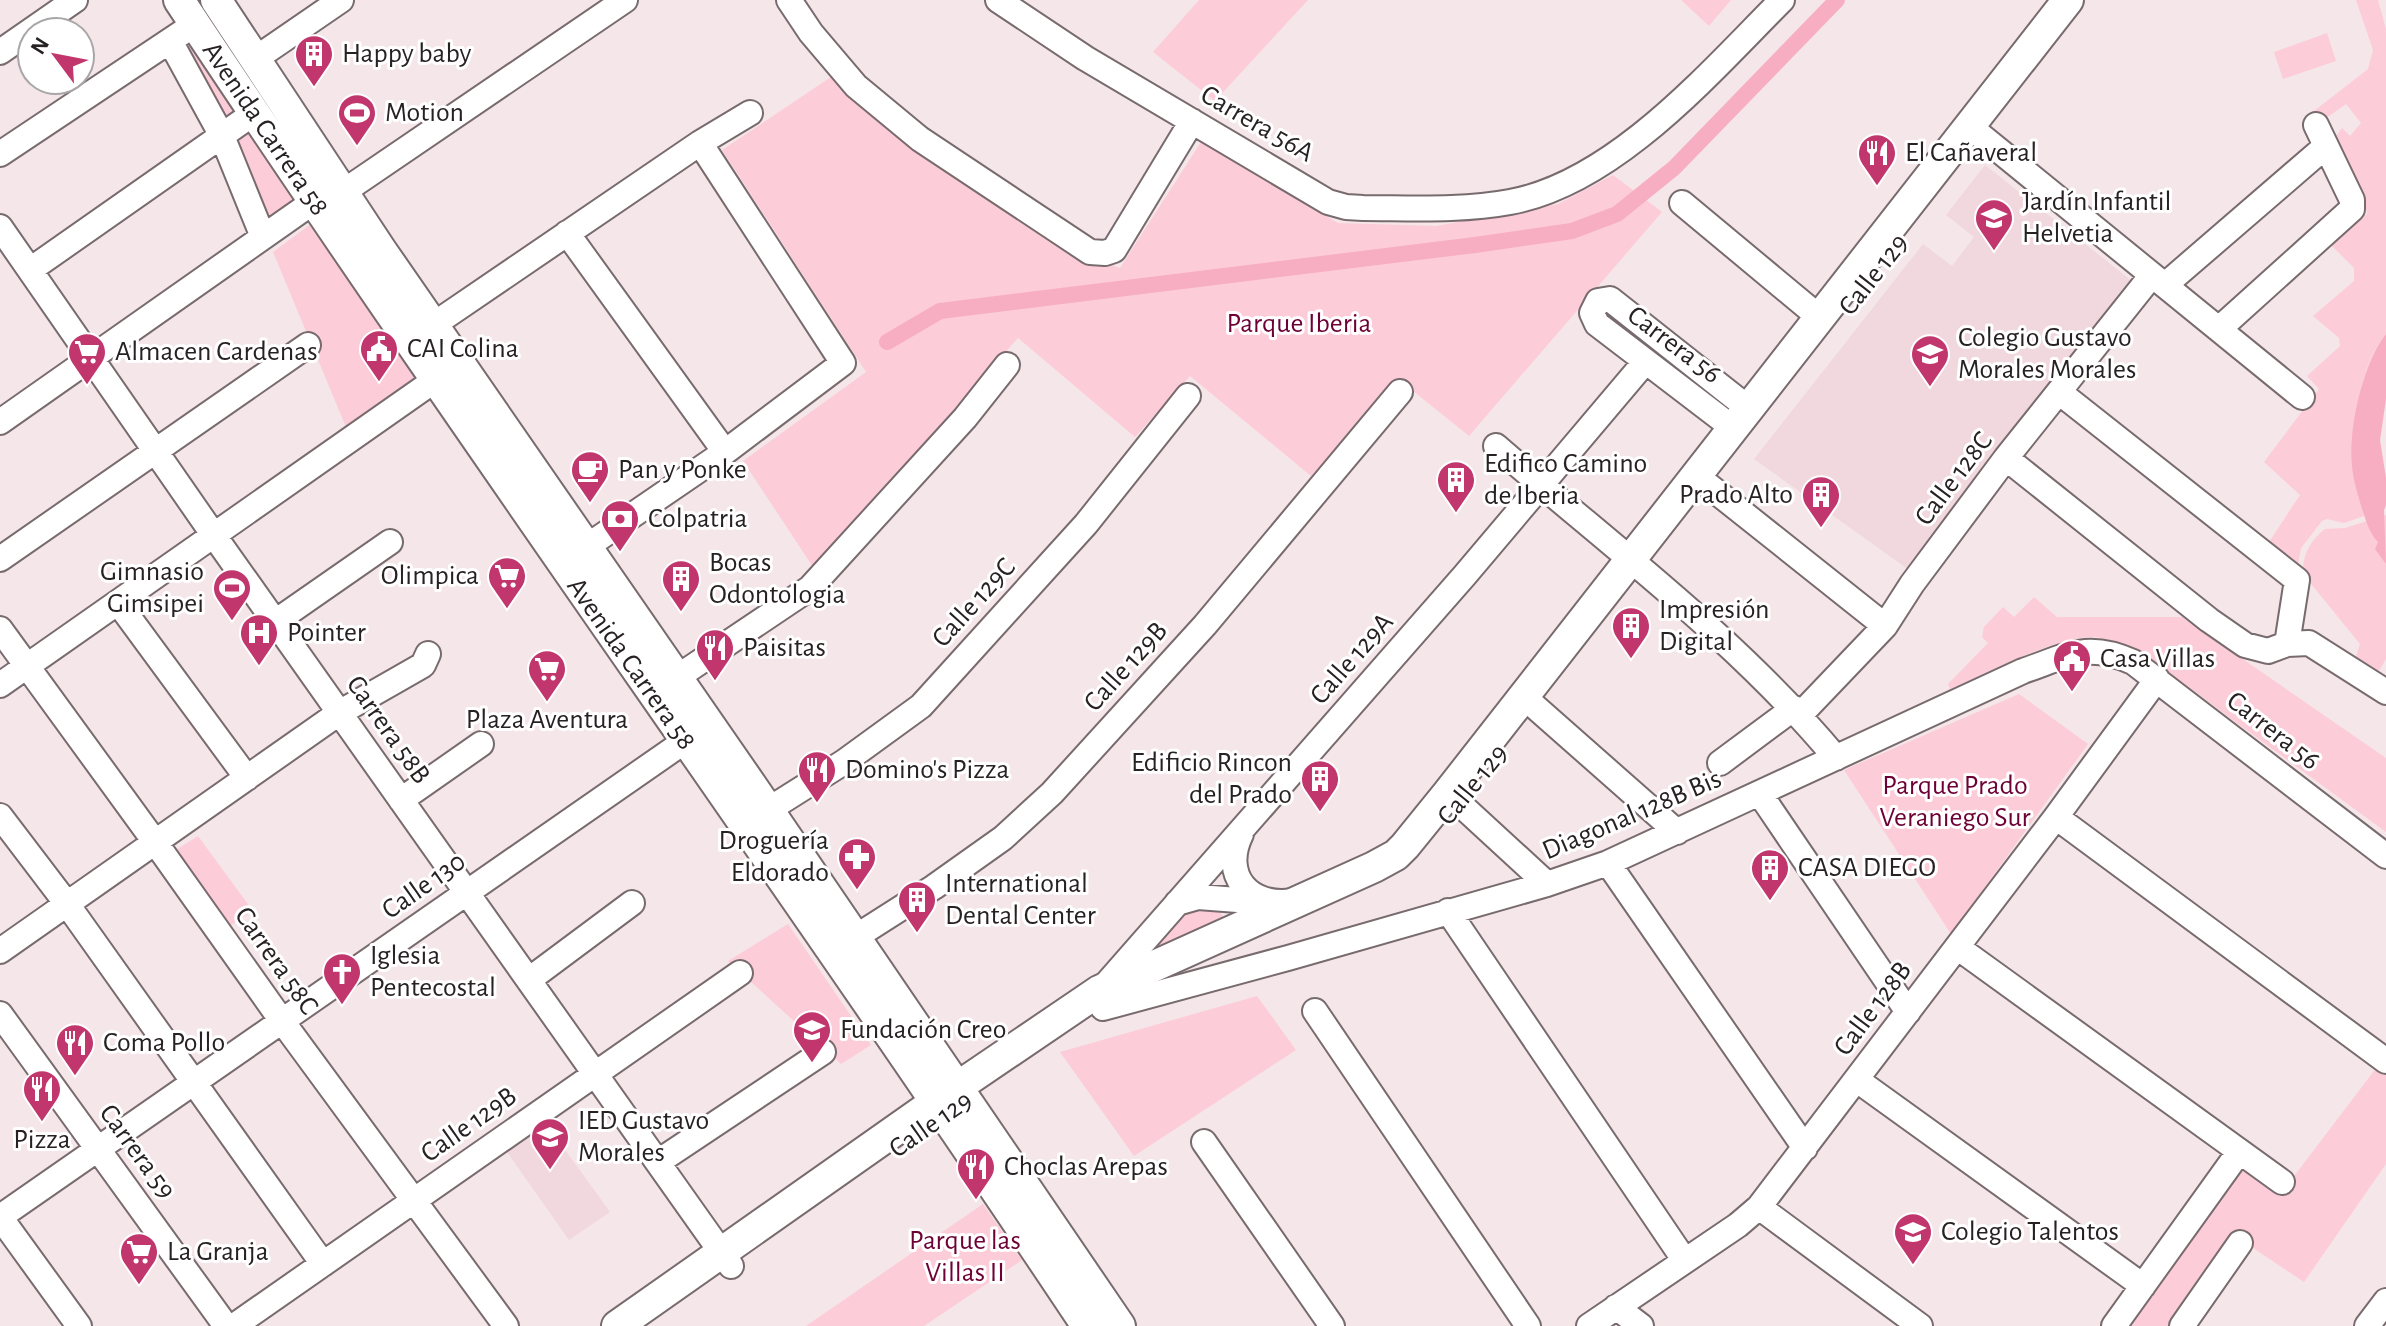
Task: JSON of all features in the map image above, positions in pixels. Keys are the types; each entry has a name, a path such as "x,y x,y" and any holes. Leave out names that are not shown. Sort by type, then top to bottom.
{"main road":[{"name":"Avenida Carrera 58","path":"216,0 433,325 854,938 1087,1326"},
{"name":"Calle 129","path":"1636,565 1709,486 1975,131 2068,0"},
{"name":"Calle 129","path":"1101,1000 1154,981 1311,913 1381,879 1409,860 1636,565 1741,418 1819,317 2089,0"},
{"name":"Avenida Carrera 58","path":"187,12 313,202 685,741 1120,1326"},
{"name":"Calle 129","path":"644,1326 726,1260 950,1101 1101,1000 1385,862 1454,798"},
{"name":"Calle 129","path":"617,1326 726,1260"}],"street":[{"path":"0,52 75,0"},
{"path":"255,59 341,0"},
{"path":"789,0 811,33 856,86 920,139 1090,252 1114,250 1192,121"},
{"name":"Carrera 56A","path":"998,0 1085,58 1328,202 1346,207 1454,207 1513,201 1549,190 1590,170 1665,116 1782,0"},
{"path":"343,192 611,4"},
{"path":"0,154 170,41 187,12"},
{"path":"170,41 222,136 263,237"},
{"path":"30,270 254,113"},
{"path":"433,325 700,143 750,113"},
{"path":"1975,131 2302,397"},
{"name":"Calle 128C","path":"1720,763 1797,711 1885,626 1912,584 2006,458 2059,392 2158,280 2321,136 2352,200 2352,209 2219,329"},
{"path":"586,547 725,452 843,363 700,143"},
{"path":"0,422 313,202"},
{"path":"1682,203 1819,317"},
{"name":"Carrera 58B","path":"0,227 726,1260"},
{"path":"567,233 725,452"},
{"name":"Carrera 56","path":"1610,299 1741,418 1645,362 1597,324 1592,313 1598,301 1610,299"},
{"path":"0,559 308,345"},
{"name":"Calle 129A","path":"1101,1000 1177,903 1542,486 1645,362"},
{"path":"676,678 810,588 965,418 1007,365"},
{"path":"0,685 435,380"},
{"name":"Calle 129B","path":"854,938 1003,838 1052,793 1205,625 1400,392"},
{"path":"2059,392 2297,580 2287,644"},
{"name":"Calle 129C","path":"768,810 844,762 921,706 1086,524 1188,396"},
{"path":"1496,446 1732,647 1797,711 1836,758"},
{"path":"2006,458 2209,620 2245,645 2268,651 2287,644 2309,643 2386,692"},
{"path":"1709,486 1885,626"},
{"path":"275,622 390,542"},
{"path":"119,604 247,778"},
{"name":"Carrera 58C","path":"0,629 506,1326"},
{"name":"Diagonal 128B Bis","path":"1101,1000 1175,990 1547,884 1608,863 2023,671 2080,652 2096,650 2121,657"},
{"path":"0,951 339,713 423,665 428,654"},
{"name":"Carrera 56","path":"2121,657 2157,679 2386,856"},
{"name":"Calle 128B","path":"1589,1326 1738,1225 1759,1207 2056,817 2157,679"},
{"path":"1529,702 1677,832"},
{"name":"Calle 130","path":"0,1217 685,741"},
{"path":"401,800 481,744"},
{"path":"1760,794 1908,1012"},
{"path":"1454,798 1547,884"},
{"path":"0,816 67,904 323,1264"},
{"path":"2056,817 2386,1061"},
{"path":"1246,824 1237,843 1234,868 1247,890 1267,902"},
{"path":"1608,863 1805,1148"},
{"name":"Calle 129","path":"1177,903 1198,897 1267,902 1306,899"},
{"path":"530,979 632,903"},
{"path":"1448,911 1685,1261"},
{"path":"1957,947 2282,1182"},
{"name":"Calle 129B","path":"234,1326 740,973"},
{"path":"1315,1011 1528,1326"},
{"name":"Carrera 59","path":"0,1014 226,1326"},
{"path":"658,1162 823,1052"},
{"path":"1857,1080 2143,1286"},
{"path":"1204,1142 1332,1326"},
{"path":"2114,1326 2239,1152"},
{"path":"1759,1207 1920,1326"},
{"path":"0,1217 79,1326"},
{"path":"2182,1326 2240,1243"},
{"path":"2367,1326 2386,1301"},
{"path":"1616,1307 1641,1326"}],"shaded area":[{"name":"Colegio Gustavo Morales Morales","path":"1985,165 2132,281 1909,570 1754,459 1923,244 1952,266 1974,237 1946,215"},
{"path":"2386,334 2386,399 2380,440 2386,478 2386,564 2375,549 2378,542 2362,509 2353,477 2351,451 2364,378"},
{"name":"IED Gustavo Morales","path":"545,1122 610,1212 569,1240 507,1152"}],"green space":[{"path":"1199,0 1308,0 1215,101 1153,52"},
{"path":"1681,0 1731,0 1709,26"},
{"path":"2356,0 2378,0 2386,29 2386,334 2374,352 2359,397 2356,471 2364,516 2344,523 2327,519 2322,521 2301,548 2297,570 2269,542 2300,495 2264,462 2319,389 2307,376 2340,346 2339,338 2313,316 2354,281 2354,268 2331,245 2367,214 2364,196 2336,136 2342,128 2350,136 2361,123 2346,104 2322,121 2314,111 2368,69 2373,50"},
{"path":"2327,33 2336,61 2283,79 2274,52"},
{"path":"192,41 241,111 222,126 178,48"},
{"name":"Parque Iberia","path":"837,73 1080,253 1120,268 1201,142 1338,223 1436,226 1558,204 1613,175 1662,212 1469,436 1397,378 1311,476 1190,376 1135,437 1018,338 813,567 743,461 866,372 722,150"},
{"path":"248,131 294,201 270,217 234,140"},
{"path":"315,221 419,379 346,427 273,252"},
{"path":"2386,515 2386,659 2374,679 2353,666 2360,644 2303,574 2303,567 2308,549 2325,529 2345,528"},
{"path":"2034,597 2057,617 2182,617 2386,758 2386,832 2172,675 2109,640 2093,637 2060,643 1950,689 1948,684 1988,643 1982,637 1984,627 2003,607 2014,617"},
{"name":"Parque Prado Veraniego Sur","path":"2019,694 2088,744 1951,934 1844,770"},
{"path":"198,836 253,911 227,928 171,853"},
{"path":"1195,905 1218,909 1223,917 1220,925 1136,966"},
{"path":"788,924 871,1045 841,1064 728,961"},
{"path":"1257,996 1296,1050 1134,1156 1060,1052"},
{"path":"2377,1067 2386,1074 2386,1164 2304,1282 2238,1238 2175,1326 2122,1326 2241,1164 2282,1192"},
{"name":"Parque las Villas II","path":"983,1204 1022,1260 924,1326 806,1326"}],"waterway":[{"path":"887,342 940,311 1572,231 1617,214 1674,168 1837,0"}],"place":[{"name":"Happy baby","path":"314,88"},
{"name":"Motion","path":"357,147"},
{"name":"El Cañaveral","path":"1877,187"},
{"name":"Jardín Infantil Helvetia","path":"1994,252"},
{"name":"CAI Colina","path":"379,383"},
{"name":"Almacen Cardenas","path":"87,386"},
{"name":"Colegio Gustavo Morales Morales","path":"1930,388"},
{"name":"Pan y Ponke","path":"590,504"},
{"name":"Edifico Camino de Iberia","path":"1456,514"},
{"name":"Prado Alto","path":"1821,529"},
{"name":"Colpatria","path":"620,553"},
{"name":"Olimpica","path":"507,610"},
{"name":"Bocas Odontologia","path":"681,613"},
{"name":"Gimnasio Gimsipei","path":"232,622"},
{"name":"Impresión Digital","path":"1631,660"},
{"name":"Pointer","path":"259,667"},
{"name":"Paisitas","path":"715,682"},
{"name":"Casa Villas","path":"2072,693"},
{"name":"Plaza Aventura","path":"547,703"},
{"name":"Domino's Pizza","path":"817,804"},
{"name":"Edificio Rincon del Prado","path":"1320,813"},
{"name":"Droguería Eldorado","path":"857,891"},
{"name":"CASA DIEGO","path":"1770,902"},
{"name":"International Dental Center","path":"917,934"},
{"name":"Iglesia Pentecostal","path":"342,1006"},
{"name":"Fundación Creo","path":"812,1064"},
{"name":"Coma Pollo","path":"75,1077"},
{"name":"Pizza","path":"42,1123"},
{"name":"IED Gustavo Morales","path":"550,1171"},
{"name":"Choclas Arepas","path":"976,1201"},
{"name":"Colegio Talentos","path":"1913,1266"},
{"name":"La Granja","path":"139,1286"}]}
